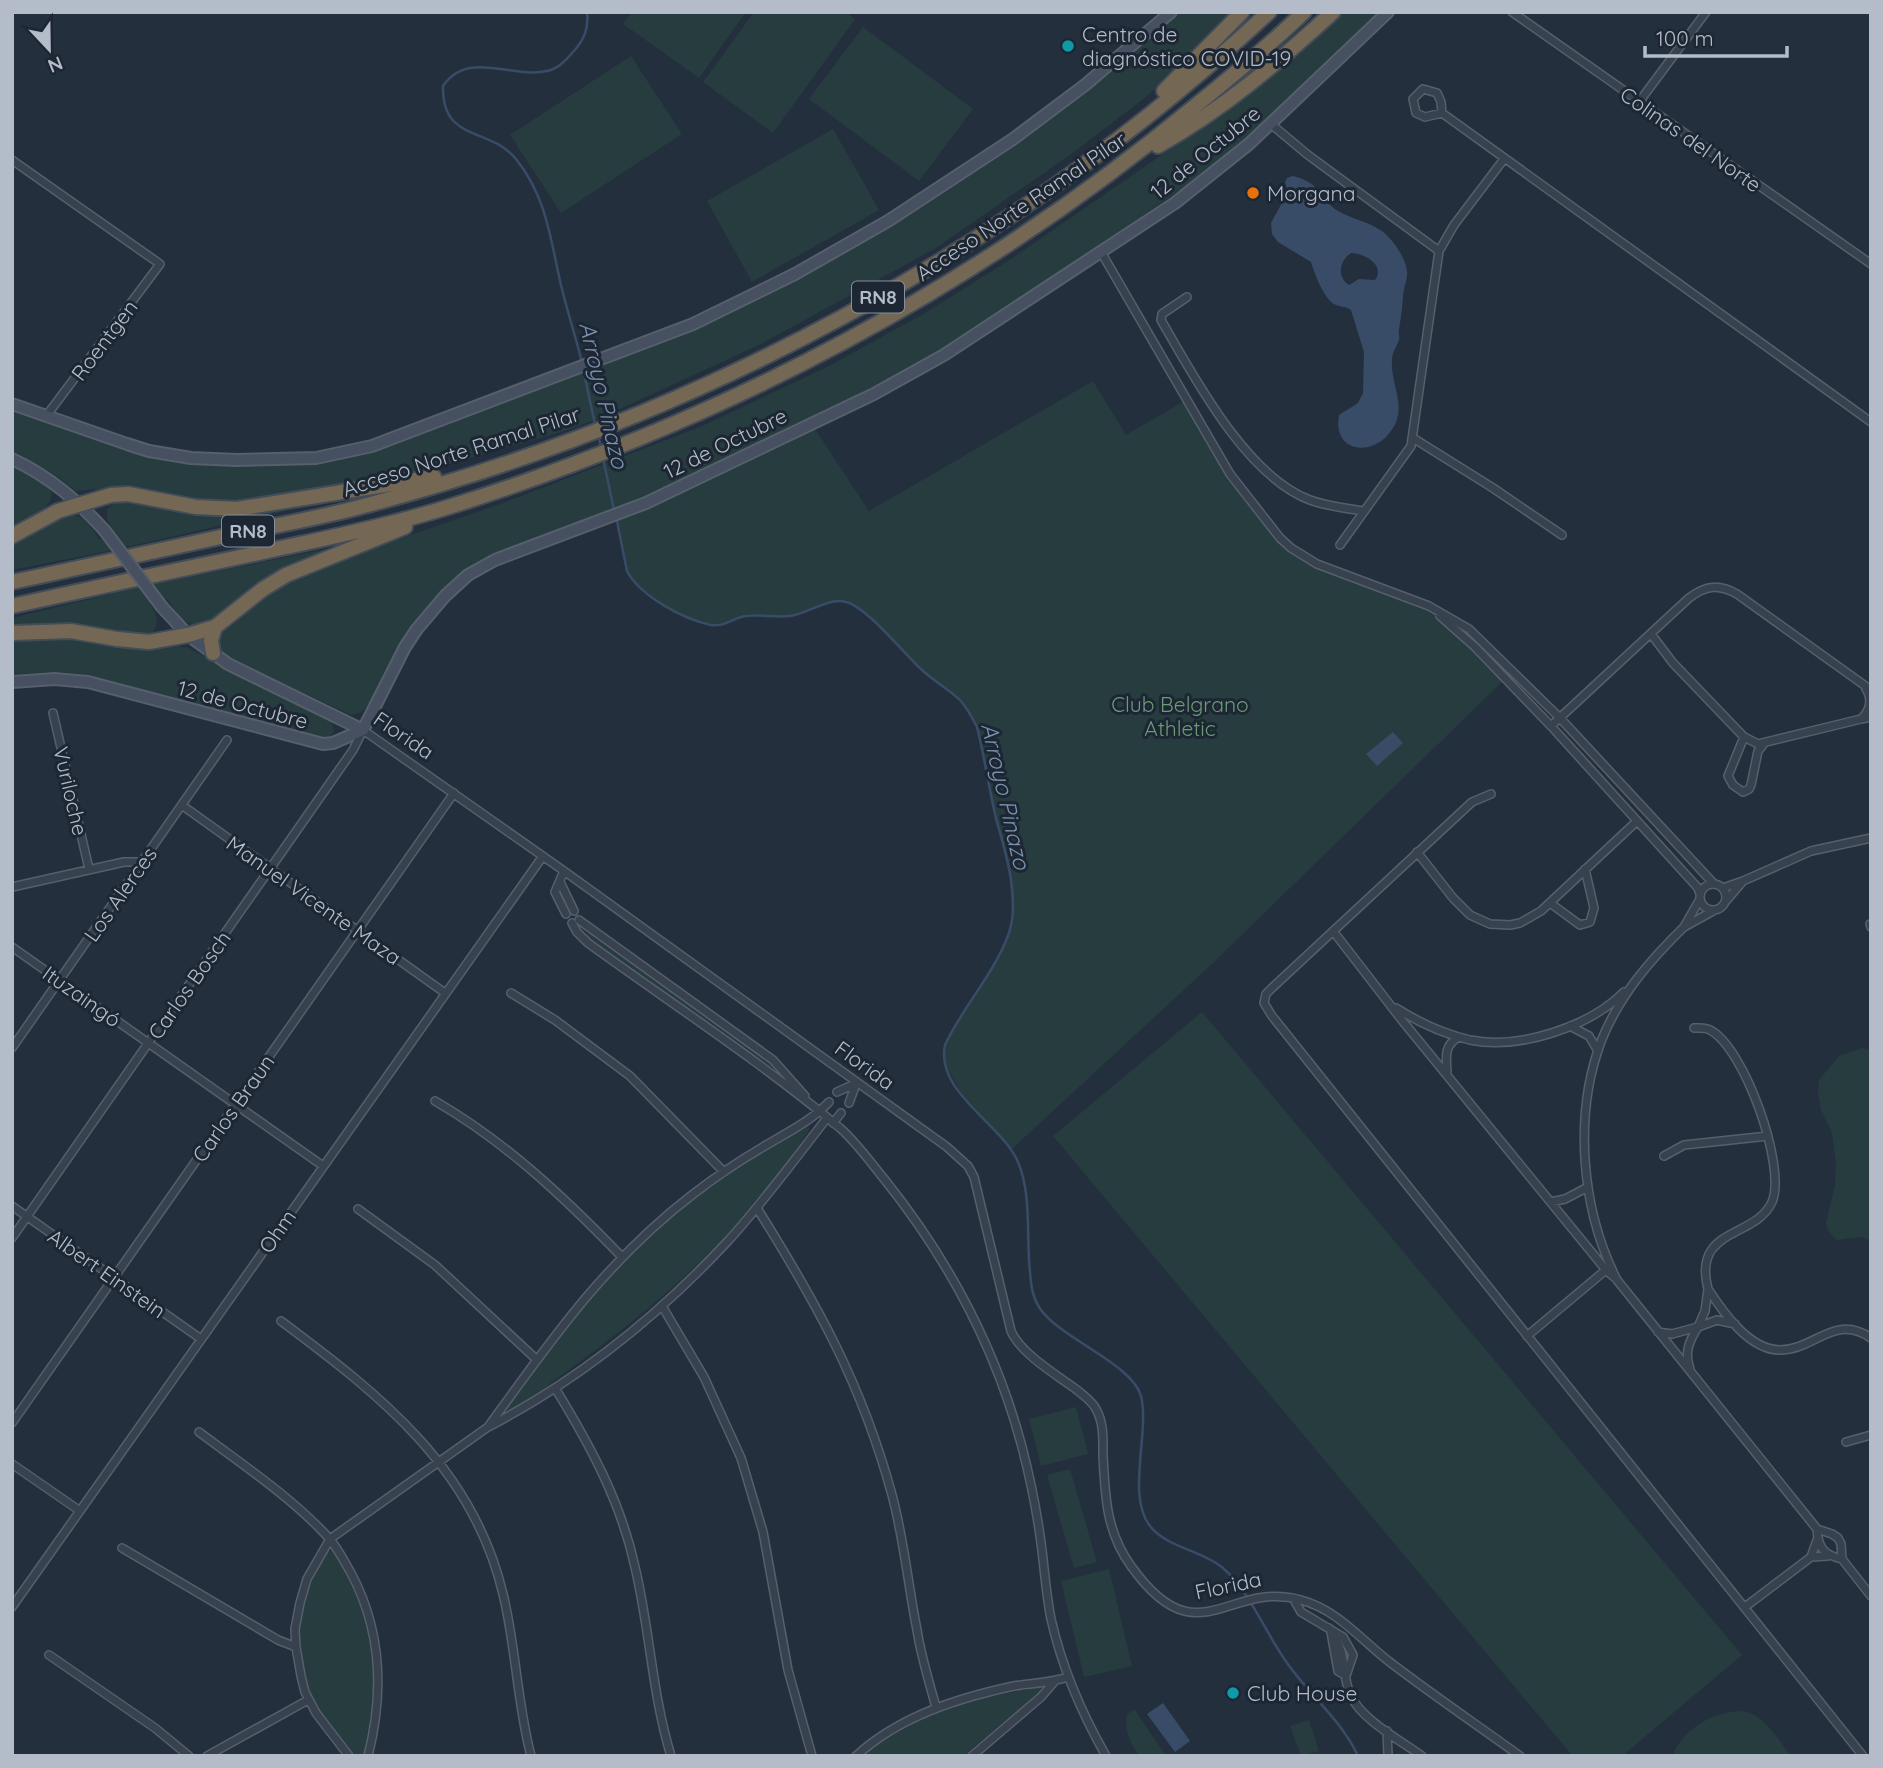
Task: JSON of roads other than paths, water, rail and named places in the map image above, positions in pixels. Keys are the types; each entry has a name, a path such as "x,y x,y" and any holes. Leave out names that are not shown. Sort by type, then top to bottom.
{"highway":[{"path":"1115,141 1242,12"},
{"name":"Acceso Norte Ramal Pilar","path":"12,582 347,510 573,439 752,363 878,297 1000,223 1115,141 1269,12"},
{"name":"Acceso Norte Ramal Pilar","path":"12,606 351,533 458,504 628,443 755,388 879,324 998,252 1111,173 1226,81 1304,12"},
{"path":"1111,173 1229,102 1333,12"},
{"path":"12,536 58,510 98,498 128,494 196,507 237,509 480,470"},
{"path":"12,633 71,631 149,642 188,635 215,627 262,589 286,575 458,504"},
{"path":"213,653 211,640 215,627"}],"street":[{"path":"12,404 127,444 170,455 237,460 316,458 372,446 732,307 807,268 888,221 1013,139 1085,85 1171,12"},
{"name":"12 de Octubre","path":"12,682 55,679 88,682 323,744 333,743 363,730 405,647 432,611 468,575 495,560 646,503 908,376 944,355 1175,204 1271,124 1388,12"},
{"name":"Colinas del Norte","path":"1512,12 1871,264"},
{"path":"1639,102 1706,12"},
{"path":"1442,113 1430,117 1420,116 1413,104 1415,95 1423,89 1437,93 1442,113 1871,422"},
{"path":"1271,124 1308,155 1439,251"},
{"path":"1340,545 1362,511 1406,456 1413,438 1439,251 1454,225 1504,159"},
{"name":"Roentgen","path":"12,160 160,264 47,415"},
{"path":"1101,252 1230,474 1280,538 1299,553 1339,574 1429,606 1457,621 1480,638 1560,718 1714,884 1723,888 1725,901"},
{"path":"1187,297 1162,314 1161,320 1231,433 1260,465 1293,491 1310,500 1362,511"},
{"path":"1413,438 1562,535"},
{"name":"Florida","path":"12,459 44,475 79,503 105,531 162,607 188,635 228,664 363,730 947,1147 971,1172 978,1189 1008,1323 1014,1336 1024,1348 1088,1399 1098,1412 1102,1430 1105,1502 1113,1534 1130,1565 1161,1598 1189,1612 1215,1612 1258,1597 1275,1595 1313,1603 1337,1617 1389,1661 1520,1756"},
{"path":"1551,726 1696,592 1721,586 1737,594 1867,688 1869,709 1861,719"},
{"path":"1429,606 1463,635 1551,726 1698,888 1703,906 1714,910"},
{"path":"1651,634 1673,663 1744,737 1763,745"},
{"name":"Vuriloche","path":"53,713 89,869"},
{"path":"1744,737 1728,776 1739,790 1746,791 1749,789 1758,751 1763,745 1871,718"},
{"name":"Carlos Bosch","path":"12,1238 353,750 363,730"},
{"name":"Los Alerces","path":"12,1048 228,740"},
{"name":"Carlos Braun","path":"12,1423 454,793"},
{"path":"1491,794 1472,802 1266,994 1266,1007 1863,1756"},
{"name":"Manuel Vicente Maza","path":"183,806 445,993"},
{"path":"1417,852 1453,898 1480,921 1499,925 1520,923 1541,911 1636,822"},
{"path":"1723,888 1811,851 1871,838"},
{"name":"Ohm","path":"12,1607 543,856"},
{"path":"12,887 124,862 141,862"},
{"path":"1549,903 1575,922 1590,922 1594,908 1585,869"},
{"path":"564,871 555,892 570,913"},
{"path":"1391,1004 1436,1029 1459,1037 1488,1042 1546,1034 1570,1026 1603,1009 1634,981 1684,927 1721,907 1743,881"},
{"path":"1684,927 1706,885 1714,884"},
{"path":"817,1110 773,1060 589,928 575,921 581,938 817,1110 846,1135 874,1166 927,1238 965,1301 996,1369 1015,1422 1029,1475 1049,1606 1068,1677 1089,1726 1106,1756"},
{"path":"581,938 589,928"},
{"path":"1333,931 1550,1202 1608,1267 1817,1529 1838,1538 1842,1559 1871,1596"},
{"name":"Ituzaingó","path":"12,947 323,1166"},
{"path":"1608,1267 1594,1221 1588,1187 1585,1131 1587,1109 1598,1052 1612,1018 1634,981"},
{"path":"511,993 611,1060 654,1099 724,1172"},
{"path":"1570,1026 1589,1035 1598,1052"},
{"path":"1691,1373 1687,1353 1691,1337 1705,1311 1708,1289 1705,1271 1712,1250 1730,1234 1761,1216 1772,1203 1774,1171 1768,1136 1751,1089 1727,1046 1712,1030 1694,1028"},
{"path":"1447,1072 1446,1051 1451,1041 1459,1037"},
{"path":"837,1092 857,1083"},
{"path":"849,1103 857,1083"},
{"path":"435,1101 483,1131 522,1162 573,1207 621,1256"},
{"path":"488,1427 536,1359 621,1256 663,1218 724,1172 829,1102"},
{"path":"349,1756 308,1700 300,1676 296,1647 295,1629 302,1592 330,1539 488,1427 555,1388 602,1355 662,1306 718,1251 830,1121 841,1113"},
{"path":"1664,1156 1684,1145 1768,1136"},
{"path":"1550,1202 1565,1199 1588,1187"},
{"name":"Albert Einstein","path":"12,1206 201,1339"},
{"path":"757,1208 808,1290 832,1335 868,1416 900,1526 917,1631 936,1707"},
{"path":"358,1209 444,1272 536,1359"},
{"path":"1527,1336 1608,1267"},
{"path":"1708,1289 1735,1324 1759,1345 1772,1349 1788,1349 1846,1328 1862,1332 1871,1338"},
{"path":"662,1306 704,1377 741,1458 763,1532 788,1670 812,1756"},
{"path":"1658,1332 1672,1335 1717,1320 1735,1324"},
{"path":"281,1321 378,1398 440,1461 475,1518 502,1591 531,1756"},
{"path":"555,1388 591,1449 611,1489 623,1523 635,1566 656,1697 671,1756"},
{"path":"199,1432 288,1500 330,1539 356,1584 372,1624 379,1686 368,1756"},
{"path":"1846,1442 1871,1435"},
{"path":"12,1464 80,1511"},
{"path":"1811,1557 1817,1529"},
{"path":"1817,1539 1828,1556"},
{"path":"122,1548 278,1640 296,1647"},
{"path":"1745,1607 1811,1557 1842,1559"},
{"path":"1293,1598 1301,1612 1329,1628 1339,1642 1352,1698 1358,1707 1422,1756"},
{"path":"48,1655 155,1728 189,1756"},
{"path":"856,1756 882,1736 936,1707 1014,1687 1054,1682 1068,1677"},
{"path":"972,1756 1041,1697 1054,1682"},
{"path":"207,1756 308,1700"},
{"path":"1387,1731 1388,1756"}],"water":[{"path":"1293,176 1303,179 1315,187 1338,211 1382,231 1391,239 1403,258 1407,276 1399,339 1392,360 1398,403 1397,420 1385,438 1376,444 1357,447 1348,444 1342,438 1339,428 1339,415 1358,403 1363,393 1364,352 1351,310 1330,301 1311,262 1278,242 1272,234 1271,223 1288,192 1285,182","holes":["1351,253 1372,261 1376,265 1378,275 1375,280 1359,279 1349,285 1342,278 1342,264"]},
{"path":"1393,732 1403,743 1377,766 1366,754"},
{"path":"1163,1703 1190,1741 1175,1752 1147,1714"}],"waterway":[{"name":"Arroyo Pinazo","path":"582,363 546,219 535,189 516,159 505,149 469,132 450,117 443,86 453,75 465,69 478,67 534,72 555,68 568,58 583,39 587,12"},
{"name":"Arroyo Pinazo","path":"583,369 595,424"},
{"name":"Arroyo Pinazo","path":"598,434 601,448"},
{"name":"Arroyo Pinazo","path":"603,458 614,510"},
{"name":"Arroyo Pinazo","path":"616,516 627,571 642,589 663,605 688,618 715,625 747,616 797,615 832,602 846,602 875,621 922,670 960,700 969,713 980,739 994,810 1008,862 1013,906 1009,933 1003,948 945,1045 945,1062 950,1078 959,1093 1010,1148 1018,1162 1027,1202 1031,1285 1039,1307 1062,1329 1124,1373 1135,1384 1141,1396 1143,1427 1140,1498 1143,1513 1150,1526 1175,1544 1215,1562 1233,1578 1285,1660 1333,1718 1358,1756"}],"place":[{"name":"Centro de diagnóstico COVID-19","path":"1068,46"},
{"name":"Morgana","path":"1253,193"},
{"name":"Club House","path":"1233,1693"}],"park label":[{"name":"Club Belgrano Athletic","path":"1180,716"}]}
